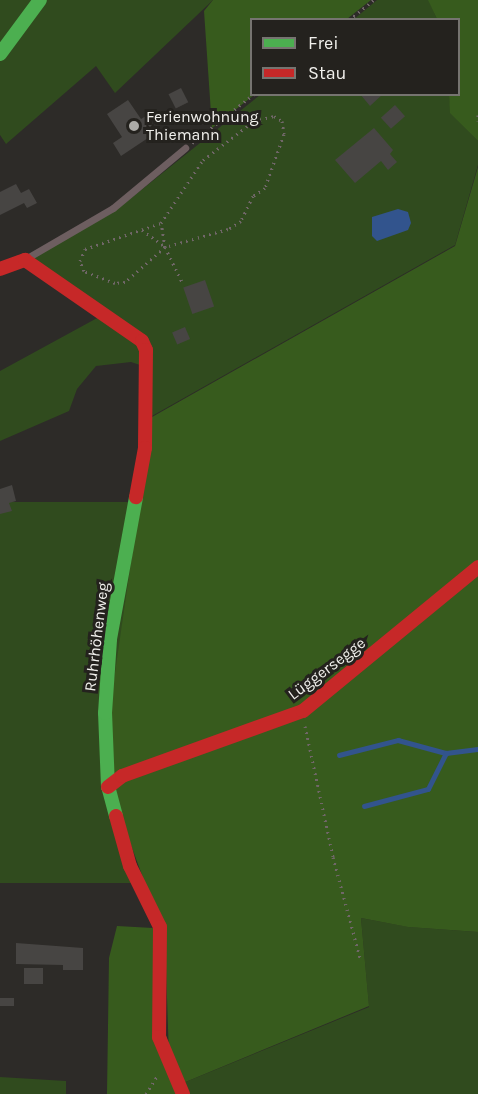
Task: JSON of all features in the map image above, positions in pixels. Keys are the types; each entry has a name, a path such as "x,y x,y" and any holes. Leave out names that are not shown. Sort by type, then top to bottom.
{"street":[{"path":"0,54 40,0"},
{"path":"0,269 25,260"},
{"name":"Ruhrhöhenweg","path":"25,260 142,341 146,350 148,424 110,639 105,713 108,787 130,866 160,927 159,1037 168,1066 183,1094"},
{"name":"Lüggersegge","path":"108,787 133,771 303,711 478,567"}],"lane":[{"path":"25,260 113,208 185,148"}],"path":[{"path":"352,18 374,0"},
{"path":"185,148 251,96"},
{"path":"478,115 478,121"},
{"path":"274,116 282,121 284,134 265,188 253,196 241,221 228,230 165,247 125,282 95,277 84,271 80,261 85,249 161,224 203,160 254,121 274,116"},
{"path":"161,224 165,247 183,282"},
{"path":"142,230 165,247"},
{"path":"303,711 333,857 360,958"},
{"path":"146,1094 155,1078 168,1066"}],"green space":[{"path":"0,0 38,0 0,50"},
{"path":"44,0 213,0 115,93 96,66 6,144 0,135 0,58"},
{"path":"213,0 371,0 348,18 250,18 250,96 253,96 212,128 204,11"},
{"path":"377,0 429,0 437,18 355,18"},
{"path":"428,0 478,0 478,141 450,113 449,96 460,96 460,18 437,18"},
{"path":"259,96 449,96 451,113 478,141 478,165 455,245 152,416 145,340 33,258 115,211"},
{"path":"478,167 478,932 408,927 361,918 369,1006 183,1083 169,1058 165,937 112,794 109,714 152,417 455,246"},
{"path":"99,317 141,344 146,367 131,362 96,366 77,389 69,411 0,441 0,371"},
{"path":"0,502 131,502 131,883 0,883"},
{"path":"361,918 409,927 478,932 478,1094 188,1094 183,1083 369,1007"},
{"path":"117,926 153,928 157,999 181,1094 107,1094 109,958"},
{"path":"0,1077 66,1081 66,1094 0,1094"}],"water":[{"path":"398,209 408,212 411,223 408,230 377,241 372,236 372,217"}],"building":[{"path":"181,88 188,102 176,109 169,94"},
{"path":"362,96 381,96 370,106"},
{"name":"Ferienwohnung Thiemann","path":"128,100 141,119 146,116 157,132 121,156 113,143 122,137 107,114"},
{"path":"395,105 405,116 391,129 381,118"},
{"path":"374,128 393,150 390,154 397,162 388,170 381,161 355,183 335,160"},
{"path":"16,184 21,193 29,189 37,203 27,208 24,203 0,215 0,192"},
{"path":"205,280 214,306 192,314 183,287"},
{"path":"185,327 190,339 177,344 172,332"},
{"path":"12,485 16,501 9,503 12,511 0,514 0,489"},
{"path":"16,943 83,948 83,970 63,970 63,965 16,964"},
{"path":"24,968 43,968 43,984 24,984"},
{"path":"0,998 14,998 14,1006 0,1006"}],"waterway":[{"path":"339,755 398,740 446,753 478,749"},
{"path":"364,806 428,789 446,753"}],"traffic: fast":[{"path":"0,54 40,0"},
{"path":"116,816 108,787 105,713 110,639 136,497"}],"traffic: jam":[{"path":"0,269 25,260 142,341 146,350 145,448 136,497"},
{"path":"108,787 122,776 303,711 478,567"},
{"path":"116,816 130,866 160,927 159,1037 183,1094"}],"place":[{"name":"Ferienwohnung Thiemann","path":"134,126"}]}
